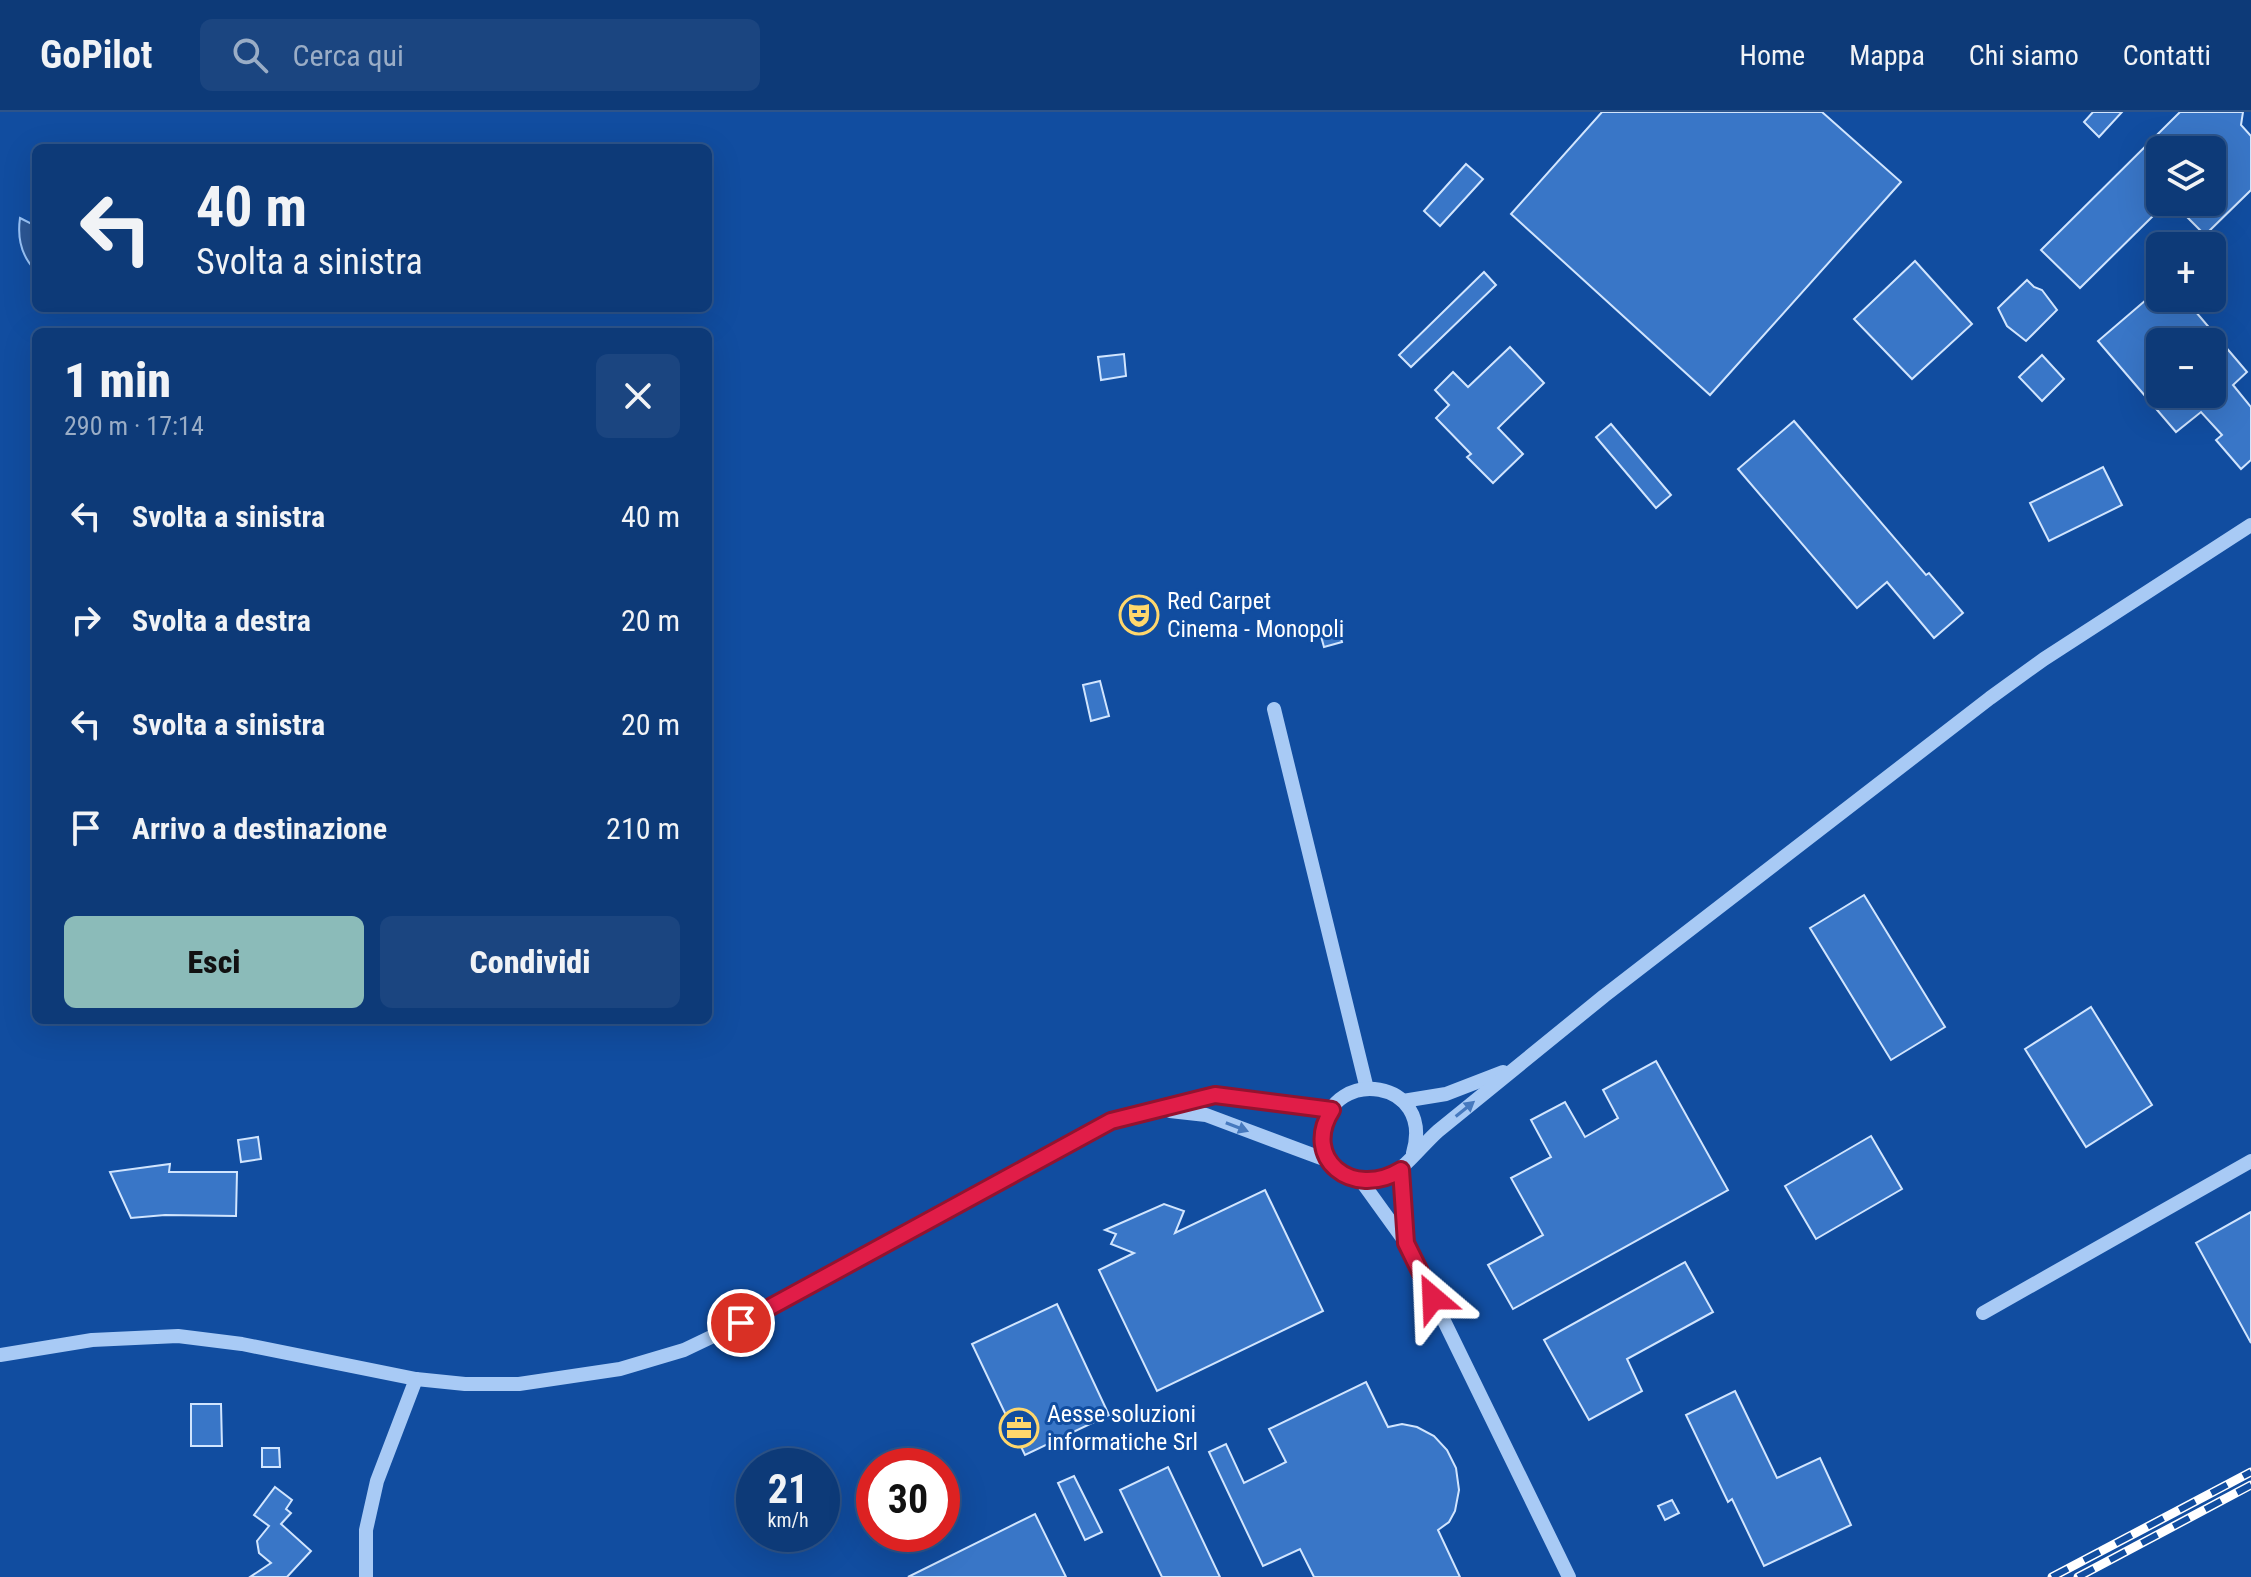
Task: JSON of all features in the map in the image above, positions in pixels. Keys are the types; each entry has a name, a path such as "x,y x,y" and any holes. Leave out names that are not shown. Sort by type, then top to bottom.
{"street":[{"path":"1161,1110 1206,1115 1329,1161 1350,1178 1362,1182 1383,1180 1401,1170 1413,1153 1604,996 1990,698 2044,659 2251,525"},
{"path":"1274,709 1367,1089"},
{"path":"1403,1101 1446,1094 1518,1066"},
{"path":"1329,1161 1324,1146 1324,1130 1332,1110 1350,1093 1367,1089 1387,1091 1403,1101 1416,1122 1418,1138 1413,1153"},
{"path":"0,1355 92,1340 178,1336 242,1344 416,1379 465,1384 519,1384 620,1369 684,1350 770,1309 1111,1121 1215,1095 1332,1110"},
{"path":"1983,1313 2251,1161"},
{"path":"1401,1170 1406,1243"},
{"path":"1362,1182 1406,1243 1569,1577"},
{"path":"366,1577 366,1530 377,1481 416,1379"}],"water":[{"path":"20,218 32,224 32,266 21,247"}],"building":[{"path":"1602,112 1822,112 1901,182 1710,395 1511,214"},
{"path":"2093,112 2122,112 2099,137 2084,122"},
{"path":"2180,112 2243,112 2241,125 2251,136 2251,190 2226,214 2226,136 2156,136"},
{"path":"2146,146 2146,216 2153,216 2080,288 2041,250"},
{"path":"1466,164 1483,179 1440,226 1424,211"},
{"path":"2186,216 2224,216 2208,232 2202,232"},
{"path":"1915,261 1972,324 1912,379 1854,319"},
{"path":"1484,272 1496,285 1411,367 1399,355"},
{"path":"2027,280 2042,290 2057,310 2026,341 2007,326 1998,308"},
{"path":"2146,300 2146,312 2196,312 2210,328 2146,328 2146,397 2098,341"},
{"path":"1510,347 1544,383 1498,428 1523,454 1493,483 1467,457 1471,454 1436,418 1449,405 1435,390 1453,372 1468,387"},
{"path":"2226,347 2247,372 2233,385 2251,407 2251,460 2241,469 2216,440 2222,435 2201,412 2176,432 2155,408 2226,408"},
{"path":"1124,354 1126,376 1101,380 1098,357"},
{"path":"2042,355 2064,379 2042,401 2019,377"},
{"path":"1794,421 1926,575 1929,573 1963,613 1934,638 1887,582 1857,608 1738,469"},
{"path":"1611,424 1671,495 1656,508 1596,437"},
{"path":"2103,467 2122,505 2049,541 2030,503"},
{"path":"1337,624 1342,642 1324,647 1319,629"},
{"path":"1100,681 1109,716 1091,721 1083,685"},
{"path":"1864,895 1945,1027 1891,1060 1810,928"},
{"path":"2091,1007 2152,1105 2086,1147 2025,1049"},
{"path":"1656,1061 1728,1190 1513,1309 1488,1265 1543,1235 1511,1178 1551,1157 1531,1120 1565,1102 1585,1137 1618,1118 1603,1090"},
{"path":"1871,1136 1902,1189 1816,1239 1785,1186"},
{"path":"258,1137 261,1159 241,1162 238,1140"},
{"path":"170,1164 169,1172 237,1172 236,1216 131,1218 110,1172"},
{"path":"1265,1190 1323,1311 1157,1391 1099,1270 1134,1253 1111,1244 1116,1234 1105,1230 1164,1204 1184,1211 1175,1233"},
{"path":"2251,1212 2251,1343 2196,1243"},
{"path":"1685,1262 1713,1312 1627,1359 1642,1391 1589,1420 1544,1340"},
{"path":"1057,1304 1109,1415 1025,1455 972,1344"},
{"path":"1366,1382 1388,1427 1402,1424 1417,1427 1434,1436 1447,1450 1456,1468 1459,1490 1455,1511 1449,1522 1438,1530 1460,1577 1314,1577 1300,1549 1263,1566 1209,1452 1226,1444 1244,1483 1286,1462 1269,1429"},
{"path":"1735,1391 1777,1478 1820,1458 1851,1525 1764,1566 1732,1499 1728,1502 1686,1415"},
{"path":"191,1404 221,1404 222,1446 191,1446"},
{"path":"262,1448 279,1448 280,1467 262,1467"},
{"path":"1168,1467 1220,1577 1162,1577 1120,1490"},
{"path":"1074,1476 1102,1532 1085,1540 1058,1483"},
{"path":"275,1487 292,1500 286,1509 291,1513 281,1524 311,1551 287,1577 250,1577 271,1563 259,1553 257,1541 269,1526 254,1515"},
{"path":"1672,1500 1679,1513 1665,1520 1658,1506"},
{"path":"1035,1514 1066,1577 908,1577"}],"railway":[{"path":"2052,1577 2251,1472"},
{"path":"2078,1577 2251,1485"}],"place":[{"name":"Red Carpet Cinema - Monopoli","path":"1139,615"},
{"name":"Aesse soluzioni informatiche Srl","path":"1019,1428"}],"route":[{"path":"741,1323 1111,1121 1215,1095 1332,1110 1326,1120 1324,1146 1329,1161 1338,1170 1362,1182 1374,1182 1401,1170 1406,1243 1433,1298"}]}
